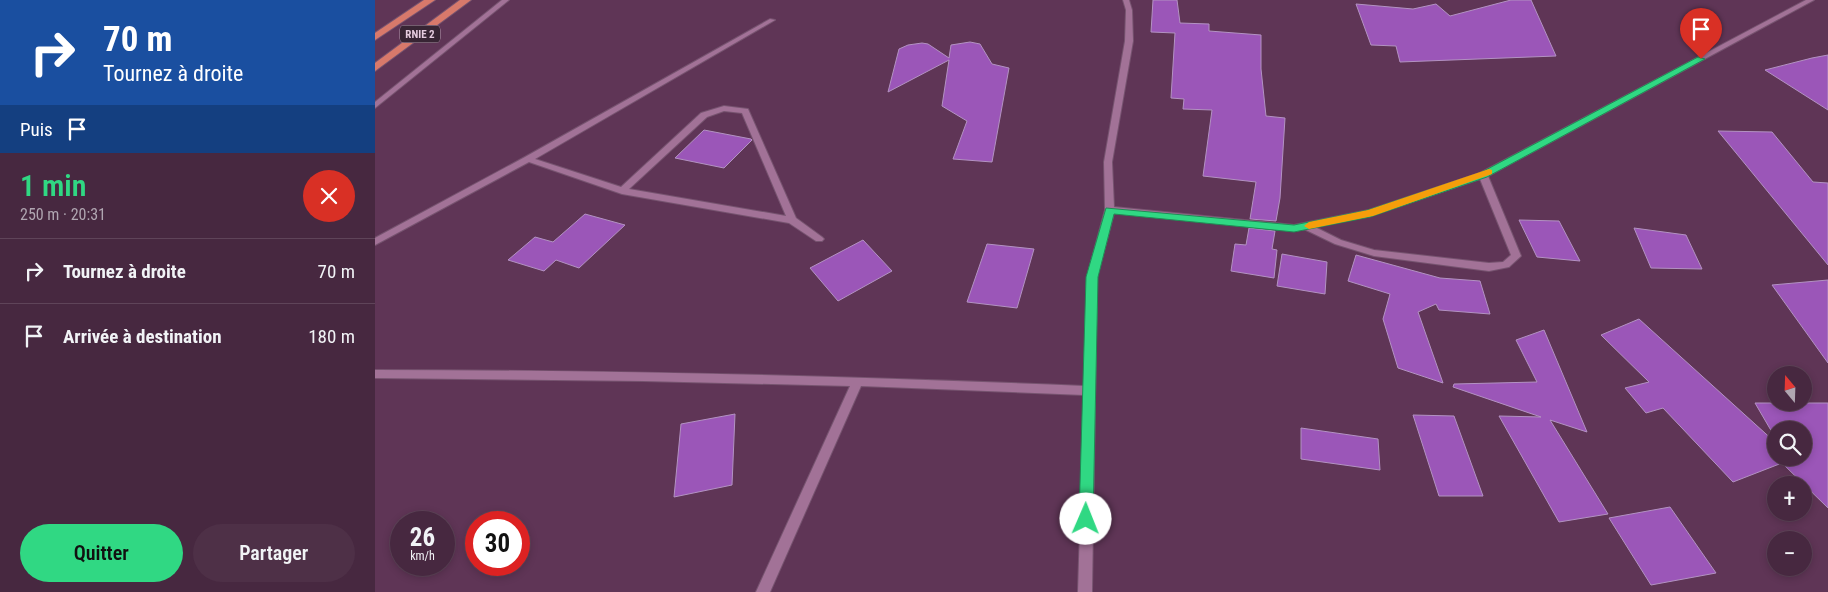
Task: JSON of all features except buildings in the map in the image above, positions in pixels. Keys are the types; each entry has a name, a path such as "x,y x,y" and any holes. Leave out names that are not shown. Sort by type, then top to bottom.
{"highway":[{"name":"RNIE 2","path":"375,37 430,0"},
{"name":"RNIE 2","path":"375,68 465,0"}],"street":[{"path":"375,106 506,0"},
{"path":"1085,592 1092,277 1110,210 1108,162 1129,41 1129,10 1126,0"},
{"path":"1110,210 1294,228 1370,213 1483,175 1811,0"},
{"path":"375,242 528,158 771,20"},
{"path":"622,191 704,115 712,111 736,108 745,111 792,220"},
{"path":"528,158 622,191 792,220 819,239"},
{"path":"1305,226 1338,242 1374,253 1489,266 1506,265 1517,256 1483,175"},
{"path":"375,374 492,373 858,381 1088,391"},
{"path":"763,592 858,381"}],"slow traffic":[{"path":"1309,226 1370,213 1428,195 1489,172"}],"route":[{"path":"1086,519 1092,277 1110,210 1294,228 1334,222 1370,213 1483,175 1701,59"}]}
